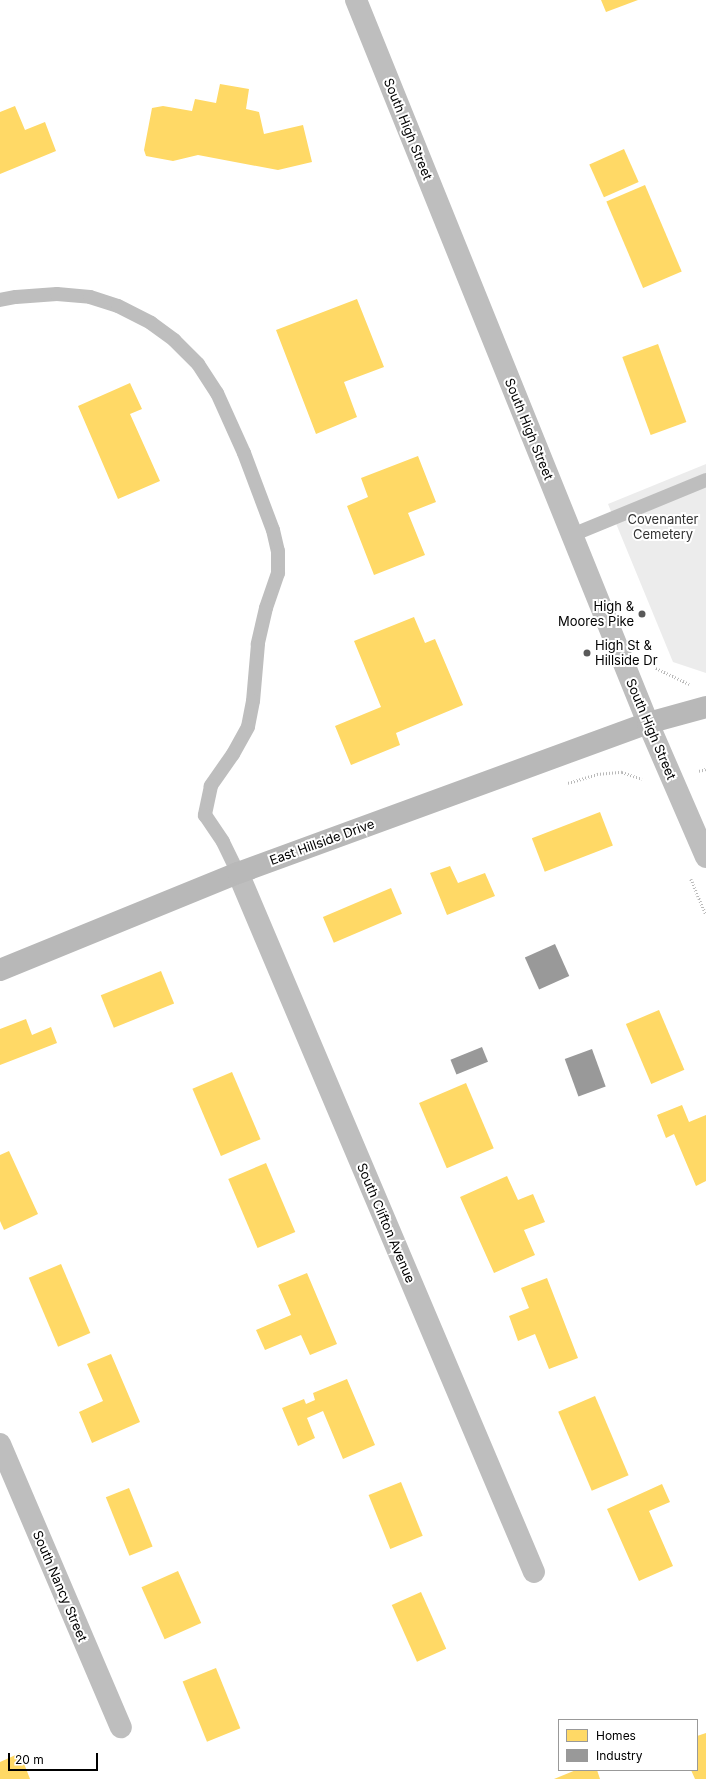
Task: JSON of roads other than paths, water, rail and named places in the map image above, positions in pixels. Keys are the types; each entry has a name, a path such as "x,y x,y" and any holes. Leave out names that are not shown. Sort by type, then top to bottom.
{"main road":[{"name":"East Hillside Drive","path":"0,970 238,873 648,723 706,706"}],"street":[{"name":"South High Street","path":"356,0 648,723 706,858"},
{"name":"South Clifton Avenue","path":"238,873 534,1572"},
{"name":"South Nancy Street","path":"0,1444 120,1727"}],"lane":[{"path":"0,300 16,296 57,294 90,297 118,306 151,323 174,340 198,364 217,393 244,453 273,530 278,551 278,573 266,608 258,644 253,701 248,727 233,754 212,786 205,815 223,842 238,873"},
{"path":"572,535 706,480"}],"place":[{"name":"High & Moores Pike","path":"642,614"},
{"name":"High St & Hillside Dr","path":"587,653"}],"park label":[{"name":"Covenanter Cemetery","path":"663,528"}]}
